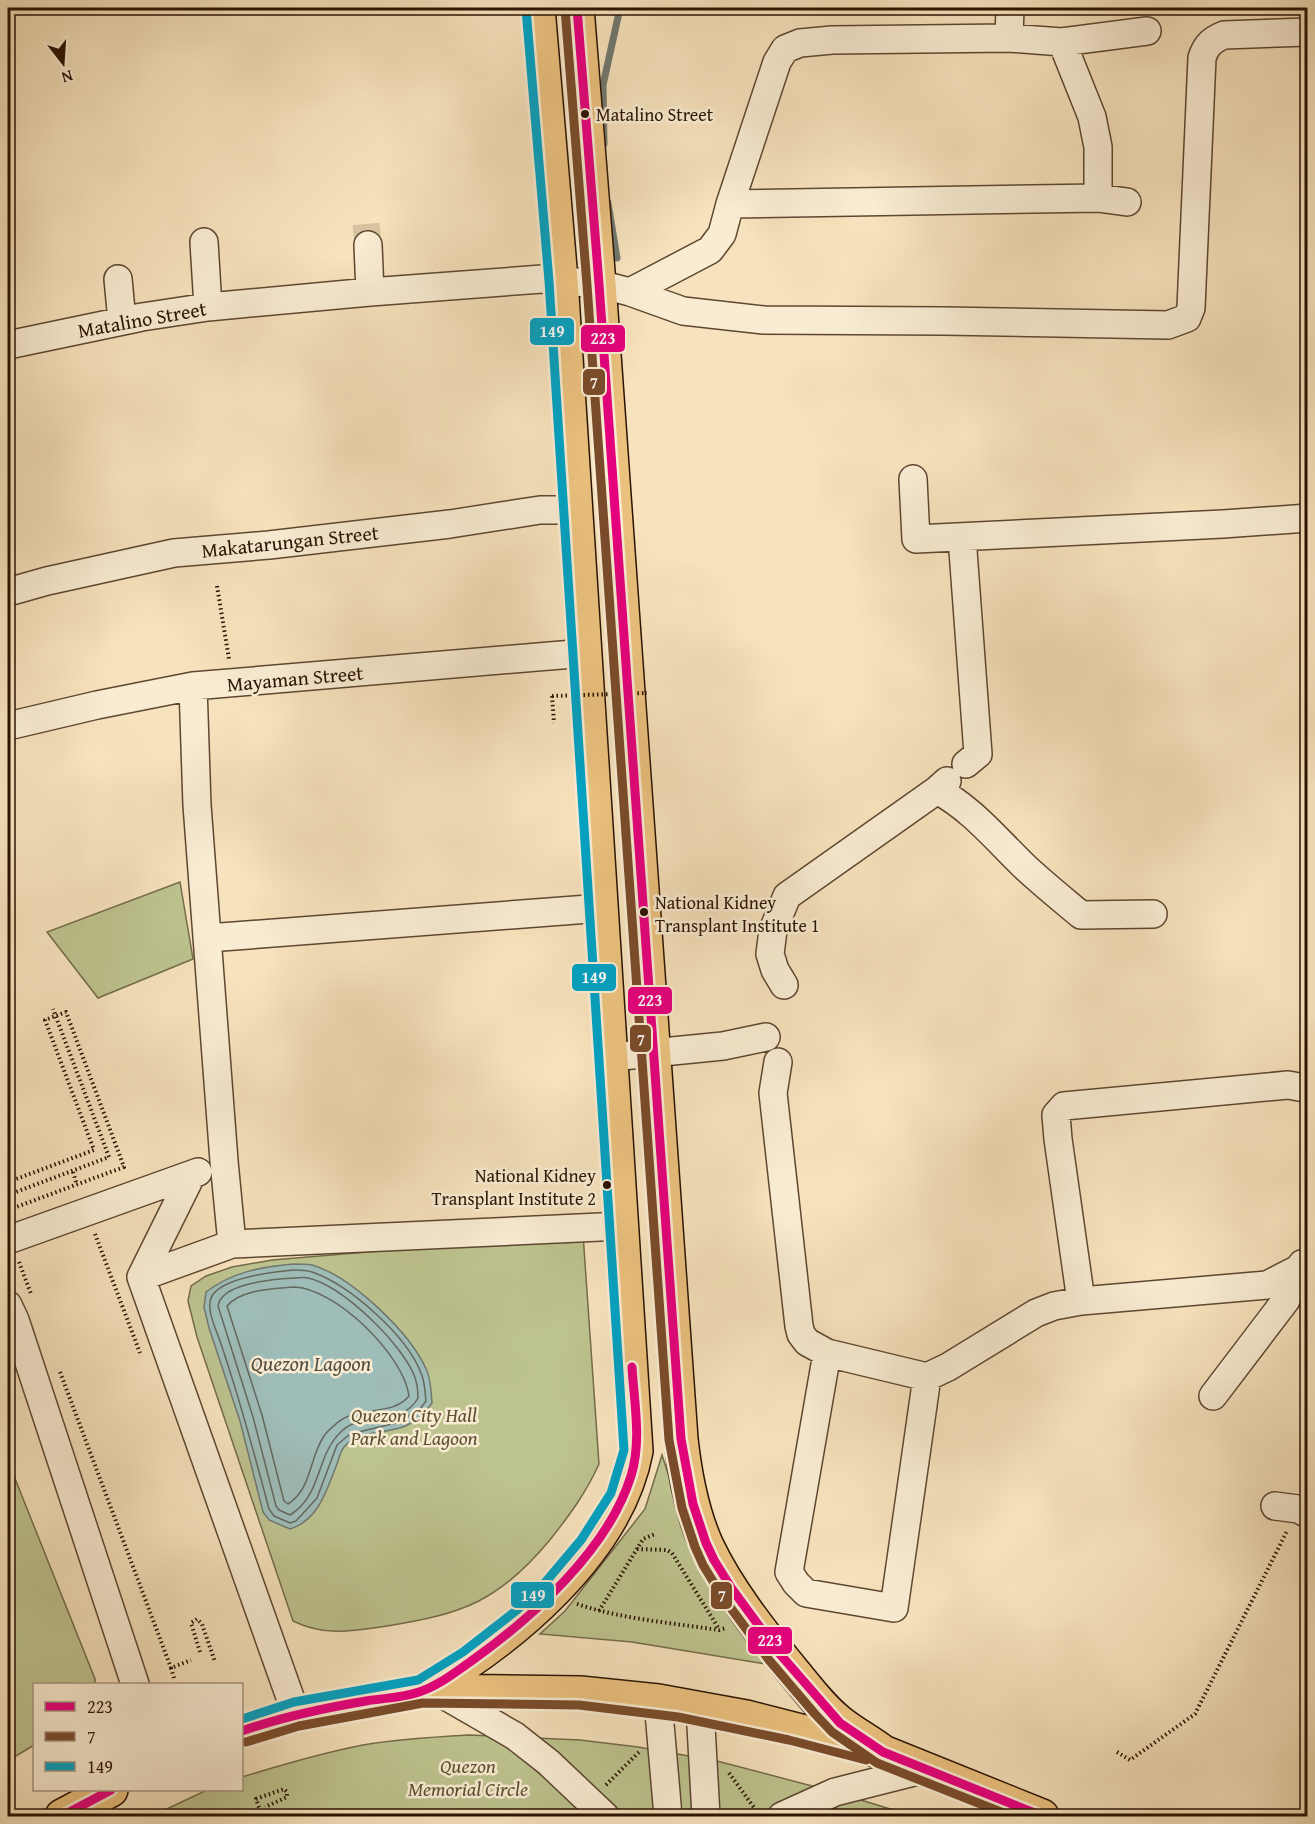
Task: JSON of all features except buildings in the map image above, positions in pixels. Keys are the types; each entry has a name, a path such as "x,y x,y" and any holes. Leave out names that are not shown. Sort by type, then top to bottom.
{"main road":[{"path":"430,1691 505,1636 558,1585 591,1547 614,1513 627,1487 635,1457 636,1424 561,280 538,8"},
{"path":"577,8 615,288 667,1052 681,1439 687,1476 696,1516 706,1544 732,1589 778,1653 840,1723 884,1752"},
{"path":"243,1731 296,1714 430,1691 580,1693 658,1701 792,1728 884,1752 1042,1816"},
{"path":"62,1816 109,1791"}],"street":[{"path":"1009,38 1010,8"},
{"path":"615,288 710,249 722,234 777,62 785,49 800,43 832,40 1009,38 1062,42 1147,30"},
{"name":"Matalino Street","path":"8,345 122,321 208,307 526,279 561,280 615,288 683,311 764,320 1168,325 1188,318 1191,308 1202,58 1205,47 1213,39 1224,35 1308,32"},
{"path":"1062,42 1092,117 1098,147 1098,198"},
{"path":"730,204 1098,198 1126,202"},
{"path":"204,242 208,307"},
{"path":"368,245 370,292"},
{"path":"118,279 122,321"},
{"path":"913,479 908,525 916,539 1308,518"},
{"name":"Makatarungan Street","path":"8,592 174,552 269,545 450,524 540,510 576,510"},
{"path":"962,537 955,800 978,819 1025,867 1081,915 1153,914"},
{"name":"Mayaman Street","path":"8,726 193,686 585,653"},
{"path":"193,686 197,805 232,1244"},
{"path":"784,986 775,970 770,954 773,930 787,896 957,772"},
{"path":"208,938 602,908"},
{"path":"612,1057 723,1046 765,1033"},
{"path":"778,1062 772,1093 799,1326 807,1342 826,1353 927,1377 948,1367 1035,1313 1054,1306 1081,1301 1267,1285 1303,1263"},
{"path":"1081,1301 1058,1138 1056,1115 1064,1106 1288,1085 1308,1090"},
{"path":"8,1240 190,1176 224,1161"},
{"path":"190,1176 141,1277 296,1714"},
{"path":"141,1277 232,1244 622,1226"},
{"path":"1213,1396 1286,1300 1303,1263"},
{"path":"10,1314 135,1683"},
{"path":"826,1353 789,1572 806,1593 894,1608 927,1377"},
{"path":"430,1691 515,1736 571,1782 605,1816"},
{"path":"658,1701 668,1816"},
{"path":"700,1708 706,1816"},
{"path":"782,1816 835,1792 926,1769"}],"path":[{"path":"217,586 232,683"},
{"path":"554,723 552,696 647,693"},
{"path":"8,1196 109,1158 53,1009"},
{"path":"8,1182 94,1150 45,1020 66,1012 124,1167 8,1210"},
{"path":"72,1172 77,1185"},
{"path":"100,1478 174,1678"},
{"path":"1117,1752 1131,1760 1195,1714 1293,1509"},
{"path":"599,1611 643,1539 655,1534"},
{"path":"637,1549 667,1550 672,1553 719,1630"},
{"path":"558,1585 576,1603 599,1611 719,1630 728,1628"},
{"path":"200,1652 191,1623 197,1618 202,1624 215,1662"},
{"path":"171,1668 191,1660"},
{"path":"262,1816 256,1799 279,1790 284,1789 287,1792 287,1797 283,1800 265,1807"}],"green space":[{"path":"180,882 193,959 98,998 47,932"},
{"name":"Quezon City Hall Park and Lagoon","path":"583,1234 599,1464 583,1495 549,1541 513,1578 496,1591 458,1610 414,1621 351,1631 328,1631 293,1621 197,1337 188,1301 191,1286 206,1276 232,1267 272,1260"},
{"path":"662,1455 688,1535 738,1625 766,1664 632,1642 540,1634 565,1611 645,1509"},
{"path":"8,1461 95,1683 33,1683 33,1746 8,1761"},
{"name":"Quezon Memorial Circle","path":"469,1735 580,1740 638,1747 717,1761 835,1792 913,1816 152,1816 205,1791 243,1791 243,1777 348,1748 415,1738"}],"water":[{"name":"Quezon Lagoon","path":"293,1264 312,1265 344,1281 361,1293 394,1324 408,1340 427,1371 432,1403 421,1416 406,1426 361,1436 349,1442 342,1451 315,1511 300,1525 290,1529 269,1520 263,1512 240,1421 204,1307 206,1292 226,1280 258,1269"}],"waterway":[{"path":"604,144 603,85 620,8"},
{"path":"608,203 617,258"}],"tunnel":[{"path":"366,224 368,245"}],"transit line":[{"name":"223","path":"577,8 599,284 681,1439 693,1504 706,1543 732,1589 779,1653 840,1723 883,1752 1042,1816"},
{"name":"149","path":"243,1719 294,1702 418,1680 463,1652 517,1610 543,1585 581,1540 611,1493 624,1450 549,281 526,9"},
{"name":"7","path":"565,9 587,285 669,1440 682,1508 703,1565 722,1596 769,1660 832,1732 877,1763 1011,1816"},
{"name":"223","path":"243,1731 303,1713 406,1696 426,1689 446,1679 470,1662 518,1625 542,1603 586,1556 605,1530 620,1503 631,1476 637,1435 632,1367"},
{"name":"7","path":"246,1742 299,1726 423,1703 579,1705 678,1717 789,1740 866,1760"},
{"name":"223","path":"62,1816 109,1791"}],"place":[{"name":"Matalino Street","path":"585,114"},
{"name":"National Kidney Transplant Institute 1","path":"644,912"},
{"name":"National Kidney Transplant Institute 2","path":"607,1185"}]}
